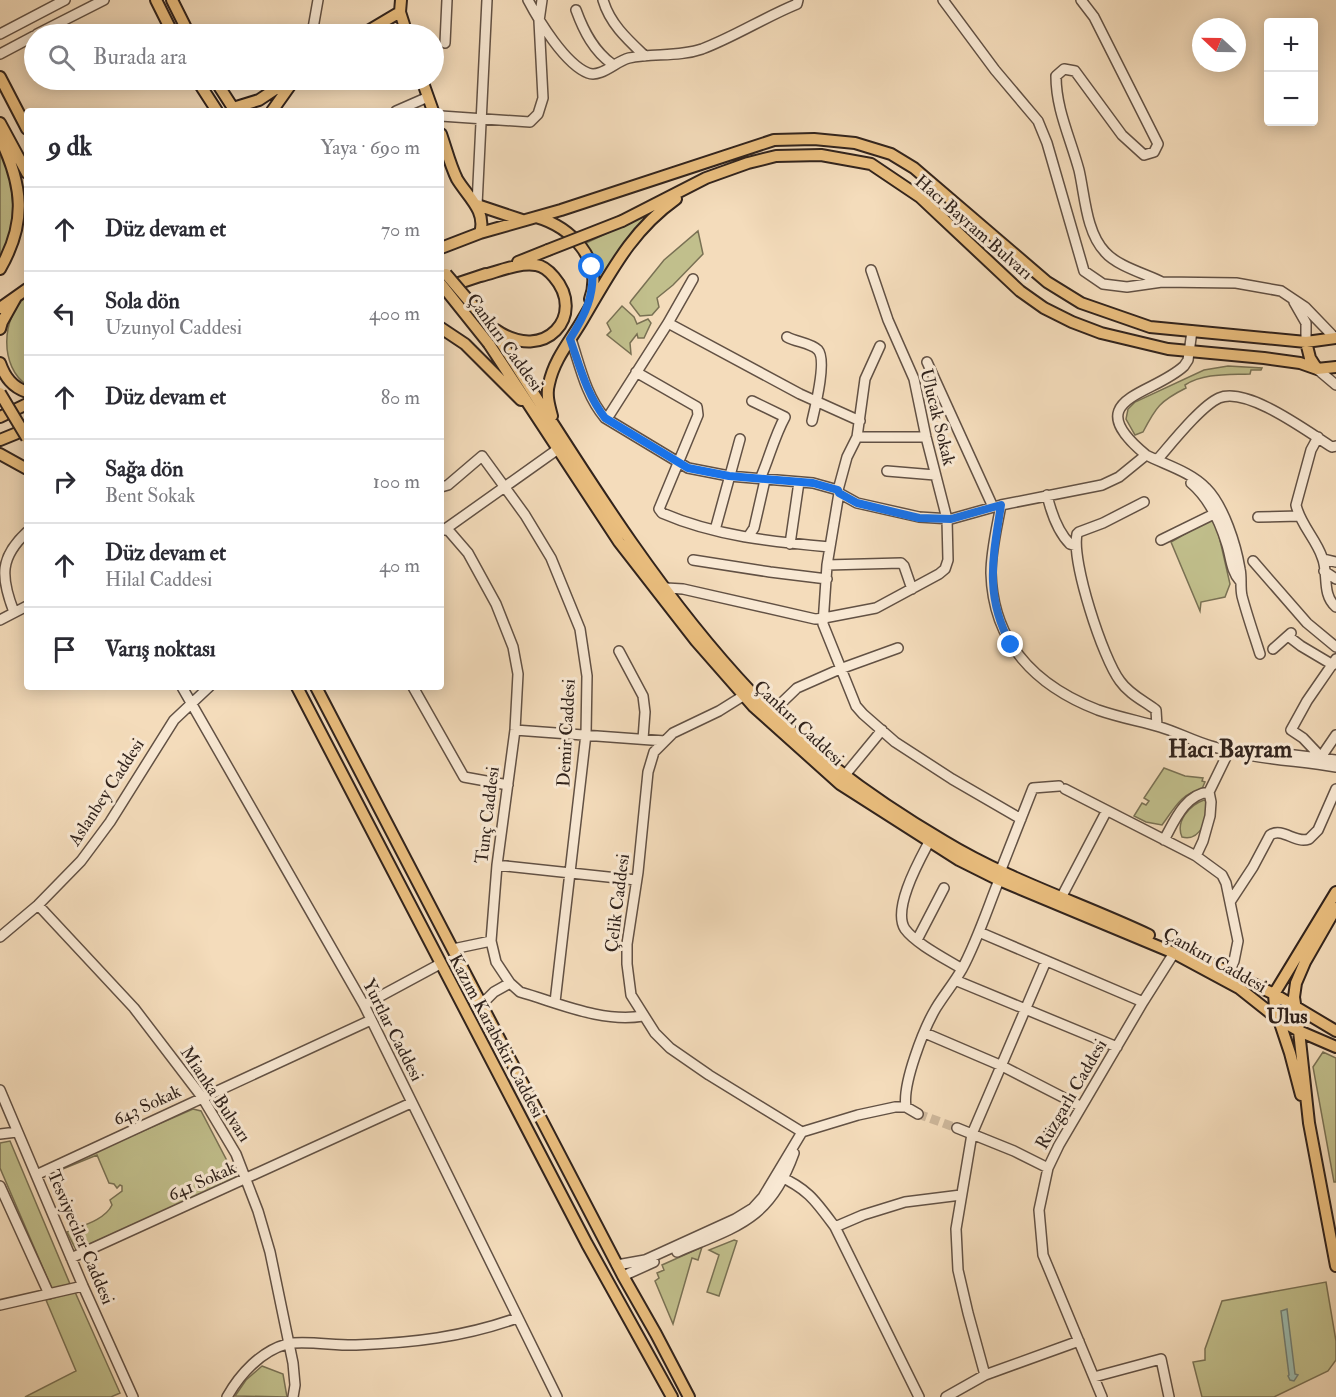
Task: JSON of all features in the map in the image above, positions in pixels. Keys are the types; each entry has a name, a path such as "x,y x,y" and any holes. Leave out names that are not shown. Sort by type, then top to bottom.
{"main road":[{"path":"156,0 168,24"},
{"path":"172,0 184,24"},
{"path":"402,0 400,12 404,24"},
{"path":"380,24 400,12"},
{"path":"0,77 24,123"},
{"path":"203,90 215,108"},
{"path":"221,90 233,108"},
{"path":"239,108 273,90"},
{"path":"274,108 287,90"},
{"path":"426,90 432,108"},
{"path":"0,123 24,167"},
{"path":"0,138 13,168 19,199 15,237 0,269"},
{"name":"Hacı Bayram Bulvarı","path":"444,247 480,233 561,210 774,140 814,139 855,143 891,154 915,168 1047,282 1081,303 1150,327 1306,342 1336,338"},
{"path":"444,142 458,179 477,205 482,224 480,233"},
{"name":"Hacı Bayram Bulvarı","path":"444,280 482,276 622,221 706,178 748,162 776,156 821,155 871,164 920,197 1020,291 1044,308 1072,322 1101,333 1168,349 1264,358 1300,363 1317,369 1336,367"},
{"path":"556,427 549,403 548,387 553,368 612,268 639,231 667,205 706,178"},
{"path":"477,205 522,220"},
{"path":"535,217 558,226 581,245 588,255 593,282 592,293 583,319"},
{"path":"482,276 528,264 536,265 545,268 559,282 565,300 562,320 546,339 526,343 504,336 492,328"},
{"name":"Çankırı Caddesi","path":"444,280 492,328 614,518 666,588 736,674 772,712 845,775 913,823 999,876 1062,896 1274,994 1336,1031"},
{"name":"Çankırı Caddesi","path":"444,280 542,422 619,542 696,642 743,696 801,751 840,784 929,842 999,876 1174,953 1246,993 1278,1019 1336,1047"},
{"path":"0,308 24,291"},
{"path":"0,329 16,297"},
{"path":"444,330 465,344 542,422"},
{"path":"1306,342 1310,358 1317,369"},
{"path":"0,363 14,386 24,391"},
{"path":"0,393 24,433"},
{"path":"0,417 24,405"},
{"path":"0,440 24,430"},
{"path":"0,454 24,467"},
{"name":"Kazım Karabekir Caddesi","path":"299,690 587,1244 672,1397"},
{"name":"Kazım Karabekir Caddesi","path":"318,690 688,1397"},
{"path":"1309,1123 1275,1008 1274,994 1336,892"},
{"path":"1336,908 1300,972 1294,997 1309,1123 1336,1266"}],"street":[{"path":"57,24 104,0"},
{"path":"314,24 318,0"},
{"path":"445,44 447,0"},
{"path":"477,205 487,0"},
{"path":"528,0 539,21 573,63 589,74 601,73 612,64 629,58 700,49 797,4 798,0"},
{"path":"444,116 530,122 538,114 543,98 539,21 542,0"},
{"path":"603,0 608,15 625,38 645,56"},
{"path":"943,0 995,70 1038,121 1047,143 1084,271 1103,284 1127,287 1162,282 1236,282 1281,291 1305,307 1336,338"},
{"path":"1081,0 1094,17 1158,144 1155,152 1144,155 1122,135 1075,71 1064,69 1056,76 1058,106 1078,167 1094,236 1111,259 1162,282"},
{"path":"0,34 63,1 69,18"},
{"path":"576,10 585,32 601,57 612,64"},
{"path":"0,54 24,41"},
{"path":"403,108 428,97"},
{"name":"Ulucak Sokak","path":"872,270 888,320 910,366 947,519 948,560 945,568 939,574 912,589"},
{"path":"605,418 610,414 668,323 693,279"},
{"path":"1292,297 1306,323 1306,342"},
{"path":"668,323 722,354 733,357 817,402 860,421"},
{"path":"1192,331 1188,360 1180,369 1125,400 1118,411 1118,417 1124,431 1146,455 1187,474 1205,487 1217,503 1218,513 1236,551 1241,572 1242,594 1260,654"},
{"path":"787,337 817,349 820,355 821,372 812,421"},
{"path":"570,339 586,386 596,408 605,418 688,468 729,476 799,482 838,492 857,503 919,518 947,519 1047,495 1102,485 1119,477 1146,455"},
{"path":"880,346 865,379 858,437 847,457 838,492 827,565 823,624 859,710 895,742 952,779 1021,819"},
{"path":"927,362 997,506 991,574 996,608 1004,633 1026,665 1047,683 1101,711 1157,726 1209,746 1336,760"},
{"path":"1317,369 1336,385"},
{"path":"636,372 697,407 698,415 660,509 669,516 715,530 748,537 830,547"},
{"path":"1157,460 1203,411 1221,397 1238,395 1268,408 1332,447 1336,447"},
{"path":"748,537 754,528 771,447 785,417 752,401"},
{"path":"858,437 926,437"},
{"path":"1318,437 1311,450 1297,497 1298,512 1323,559 1327,591 1331,603 1336,607"},
{"path":"715,530 740,439"},
{"path":"444,528 558,449"},
{"name":"Demir Caddesi","path":"444,486 482,456 525,515 551,558 580,629 587,676 586,734 555,1002"},
{"path":"887,471 935,475"},
{"path":"790,543 799,482"},
{"path":"1047,495 1052,513 1064,536 1070,544 1076,546"},
{"path":"1144,502 1103,523 1079,532 1076,546 1093,613 1113,671 1127,690 1156,710 1157,726"},
{"path":"1258,517 1298,512"},
{"path":"1161,540 1218,513"},
{"name":"Tunç Caddesi","path":"444,530 449,531 468,553 496,604 513,647 518,674 515,730 497,865 491,941 496,962 510,983"},
{"path":"14,612 5,588 1,565 6,549 24,534"},
{"path":"1323,559 1336,562"},
{"path":"693,560 827,579"},
{"path":"1253,561 1306,623 1336,647"},
{"path":"666,588 714,595 815,619 876,608 912,589 901,563 827,565"},
{"path":"1324,570 1336,579"},
{"path":"0,620 24,607"},
{"path":"1273,650 1290,635 1301,646 1335,662 1307,701 1291,730 1303,738 1321,757"},
{"path":"772,712 797,688 840,669 898,648"},
{"path":"619,651 642,696 645,712 643,739"},
{"name":"Yurtlar Caddesi","path":"184,690 364,1005 557,1397"},
{"name":"Aslanbey Caddesi","path":"0,937 38,905 81,861 110,822 174,720 206,690"},
{"path":"414,690 464,777 508,785"},
{"path":"515,730 665,741 673,733 719,711 743,696"},
{"path":"845,775 882,730"},
{"path":"1321,757 1336,735"},
{"name":"Çelik Caddesi","path":"665,741 654,752 648,772 627,964 631,995 655,1033 670,1048 709,1075 802,1132"},
{"path":"1231,748 1336,766"},
{"path":"1196,856 1210,816 1209,792 1231,748"},
{"path":"906,1107 904,1096 911,1065 935,1010 962,969 979,932 1034,789 1062,788 1196,856 1222,875 1226,883 1238,941 1234,962 1229,973"},
{"path":"1230,902 1253,867 1270,835 1280,832 1304,841 1314,835 1336,789"},
{"path":"1164,840 1187,804 1199,794 1209,792"},
{"path":"1062,896 1106,812"},
{"path":"929,842 907,885 902,918 904,928 917,940 962,969"},
{"path":"497,865 636,880"},
{"path":"917,940 944,888"},
{"name":"Mianka Bulvarı","path":"38,905 134,1008 222,1128 247,1179 270,1252 295,1385 293,1397"},
{"path":"979,932 1143,1002"},
{"path":"453,949 491,941"},
{"name":"Rüzgarlı Caddesi","path":"1102,1397 1043,1255 1039,1210 1048,1168 1080,1106 1174,953"},
{"path":"986,1375 958,1270 956,1228 972,1134 1046,961"},
{"path":"364,1005 440,964"},
{"path":"955,980 1117,1047"},
{"path":"482,1004 494,992 510,983 520,992 608,1017 643,1016"},
{"name":"643 Sokak","path":"36,1175 371,1020"},
{"path":"925,1034 1002,1065 1080,1106"},
{"name":"Tesviyeciler Caddesi","path":"0,1090 131,1396"},
{"name":"641 Sokak","path":"71,1258 411,1103"},
{"path":"623,1276 748,1220 766,1205 802,1132 858,1115 895,1107 906,1107 918,1114"},
{"path":"957,1128 1048,1168"},
{"path":"0,1134 17,1132"},
{"path":"617,1265 645,1260 735,1219 753,1208 781,1177"},
{"path":"781,1177 804,1189 835,1227 919,1397"},
{"path":"0,1185 49,1294"},
{"path":"835,1227 863,1215 905,1202 961,1195"},
{"path":"0,1305 83,1286"},
{"path":"227,1397 254,1362 288,1344 408,1343 468,1333 517,1318"},
{"path":"946,1397 986,1375 1079,1341"},
{"path":"1094,1377 1161,1359 1169,1397"}],"shaded area":[{"path":"0,151 11,174 14,209 11,230 0,260"},
{"path":"656,210 625,243 600,280 586,243"},
{"path":"698,231 703,254 657,298 659,307 652,315 640,316 630,303 631,301 664,260"},
{"path":"24,299 24,382 12,367 8,355 8,329 18,305"},
{"path":"622,306 634,317 637,324 648,319 651,323 644,338 638,338 637,334 630,343 631,354 607,335 611,331 607,323"},
{"path":"1228,366 1262,368 1251,370 1250,374 1216,375 1192,381 1185,385 1186,388 1160,406 1143,432 1135,435 1126,419 1128,409 1135,402 1204,370"},
{"path":"1212,518 1217,527 1230,584 1225,597 1201,602 1200,611 1171,542"},
{"path":"1164,768 1185,776 1203,778 1202,781 1205,782 1201,791 1189,794 1178,803 1162,825 1146,822 1134,816 1142,803 1146,805 1149,801 1144,798"},
{"path":"1204,800 1207,802 1207,814 1202,827 1194,836 1182,837 1180,831 1185,814"},
{"path":"1323,1052 1336,1058 1336,1182 1334,1182 1313,1067"},
{"path":"193,1109 201,1111 237,1180 76,1250 67,1232 104,1215 112,1205 110,1200 122,1191 122,1186 117,1188 114,1184 109,1183 97,1155 48,1175 47,1173"},
{"path":"10,1141 70,1284 52,1289 0,1168 0,1143"},
{"path":"734,1240 737,1241 719,1296 707,1292 719,1255 709,1250"},
{"path":"702,1247 698,1260 692,1258 673,1324 655,1281 659,1278 657,1273 664,1270 662,1265"},
{"path":"1326,1282 1336,1341 1336,1360 1328,1371 1274,1397 1202,1397 1193,1362 1205,1360 1205,1349 1222,1301"},
{"path":"75,1292 120,1393 111,1397 25,1397 76,1371 46,1300"},
{"path":"1287,1309 1295,1374 1298,1375 1294,1381 1288,1376 1281,1311"},
{"path":"262,1366 283,1374 287,1397 235,1396 246,1380"}],"tunnel":[{"path":"918,1114 957,1128"}],"district":[{"name":"Hacı Bayram","path":"1230,749"},
{"name":"Ulus","path":"1287,1016"}],"route":[{"path":"592,267 592,293 583,319 570,339 586,386 596,408 605,418 688,468 729,476 813,483 838,490 839,493 857,503 919,518 951,519 1001,505 991,574 996,608 1004,633 1011,645"}]}
